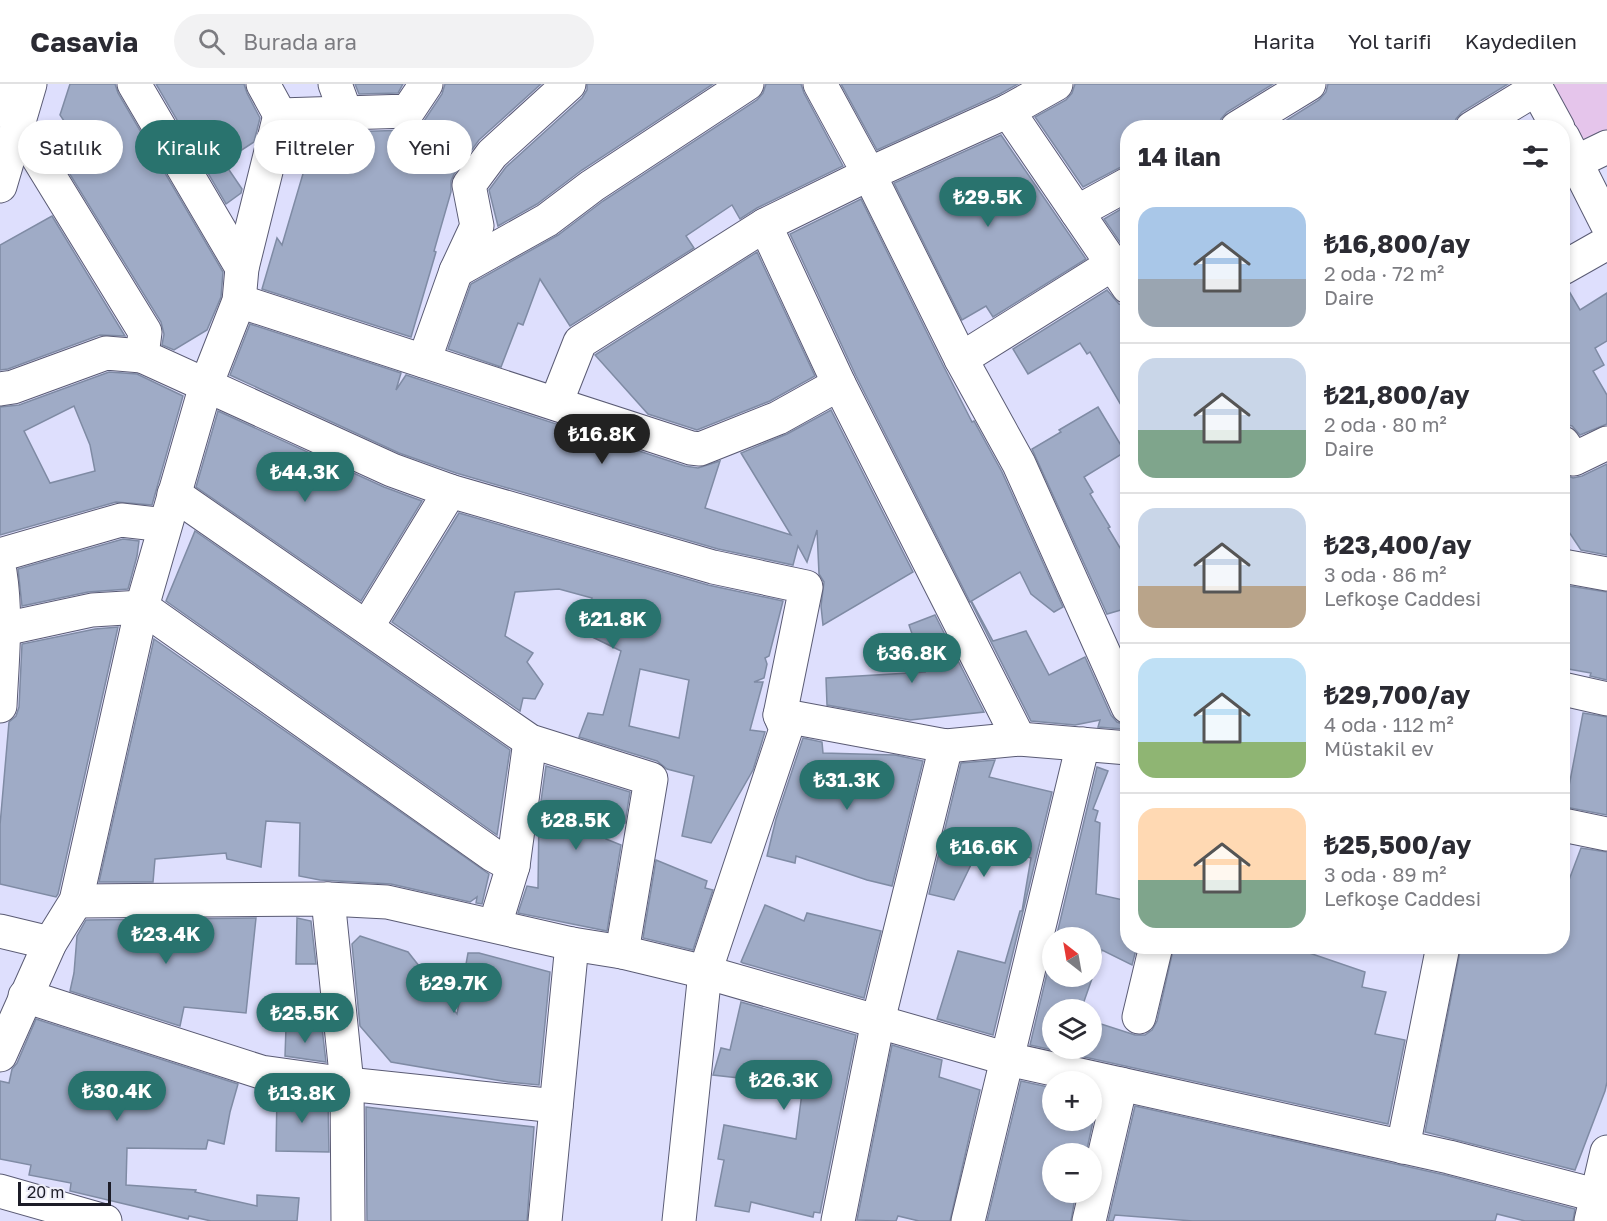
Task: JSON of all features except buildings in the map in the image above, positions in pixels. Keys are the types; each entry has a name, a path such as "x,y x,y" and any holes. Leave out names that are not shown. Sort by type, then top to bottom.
{"street":[{"path":"19,120 30,84"},
{"path":"134,84 242,268"},
{"path":"0,1055 24,996 50,943 76,901 142,607 206,385 239,301 242,268 280,115 263,84"},
{"path":"280,115 340,99 408,111 426,84"},
{"path":"424,361 456,271 477,226 469,185 492,154 569,84"},
{"path":"456,271 547,220 601,180 747,84"},
{"path":"820,84 869,174 961,359 1019,464 1120,689"},
{"path":"556,403 580,342 765,225 869,174 1008,111 1056,84"},
{"path":"1250,120 1309,84"},
{"path":"1484,120 1535,86 1554,120"},
{"path":"0,91 18,124 0,186"},
{"path":"961,359 1120,276 1008,111"},
{"path":"1607,147 1570,149 1607,224"},
{"path":"49,174 145,332 142,356"},
{"path":"1077,212 1120,188"},
{"path":"765,225 839,384 1019,739"},
{"path":"1570,264 1607,243"},
{"path":"239,301 691,448 700,449 778,418 839,384"},
{"path":"0,388 13,387 106,353 142,356 392,470 450,491 713,567 806,587 780,715 786,729 705,972 679,1221"},
{"path":"1570,453 1574,459 1607,442"},
{"path":"367,627 450,491"},
{"path":"174,494 530,741 651,779 622,952"},
{"path":"0,555 121,520 165,525"},
{"path":"1570,567 1607,574"},
{"path":"0,572 3,589 0,706"},
{"path":"2,629 92,610 142,607 494,855 513,866"},
{"path":"1570,691 1607,699"},
{"path":"780,715 946,746 1019,739 1120,747"},
{"path":"495,925 513,866 530,741"},
{"path":"968,1221 1083,744"},
{"path":"838,1221 878,1021 946,746"},
{"path":"1570,826 1607,834"},
{"path":"76,901 328,899 387,902 705,972 1008,1059 1402,1147 1598,1204 1607,1152"},
{"path":"328,899 347,1084 348,1221"},
{"path":"0,931 50,943"},
{"path":"545,1221 572,944"},
{"path":"1139,1017 1154,954"},
{"path":"1402,1147 1441,954"},
{"path":"24,996 261,1072 347,1084 556,1106"},
{"path":"1089,1221 1121,1084"},
{"path":"0,1191 105,1221"}],"shaded area":[{"path":"1551,84 1607,84 1607,134 1582,146"}]}
